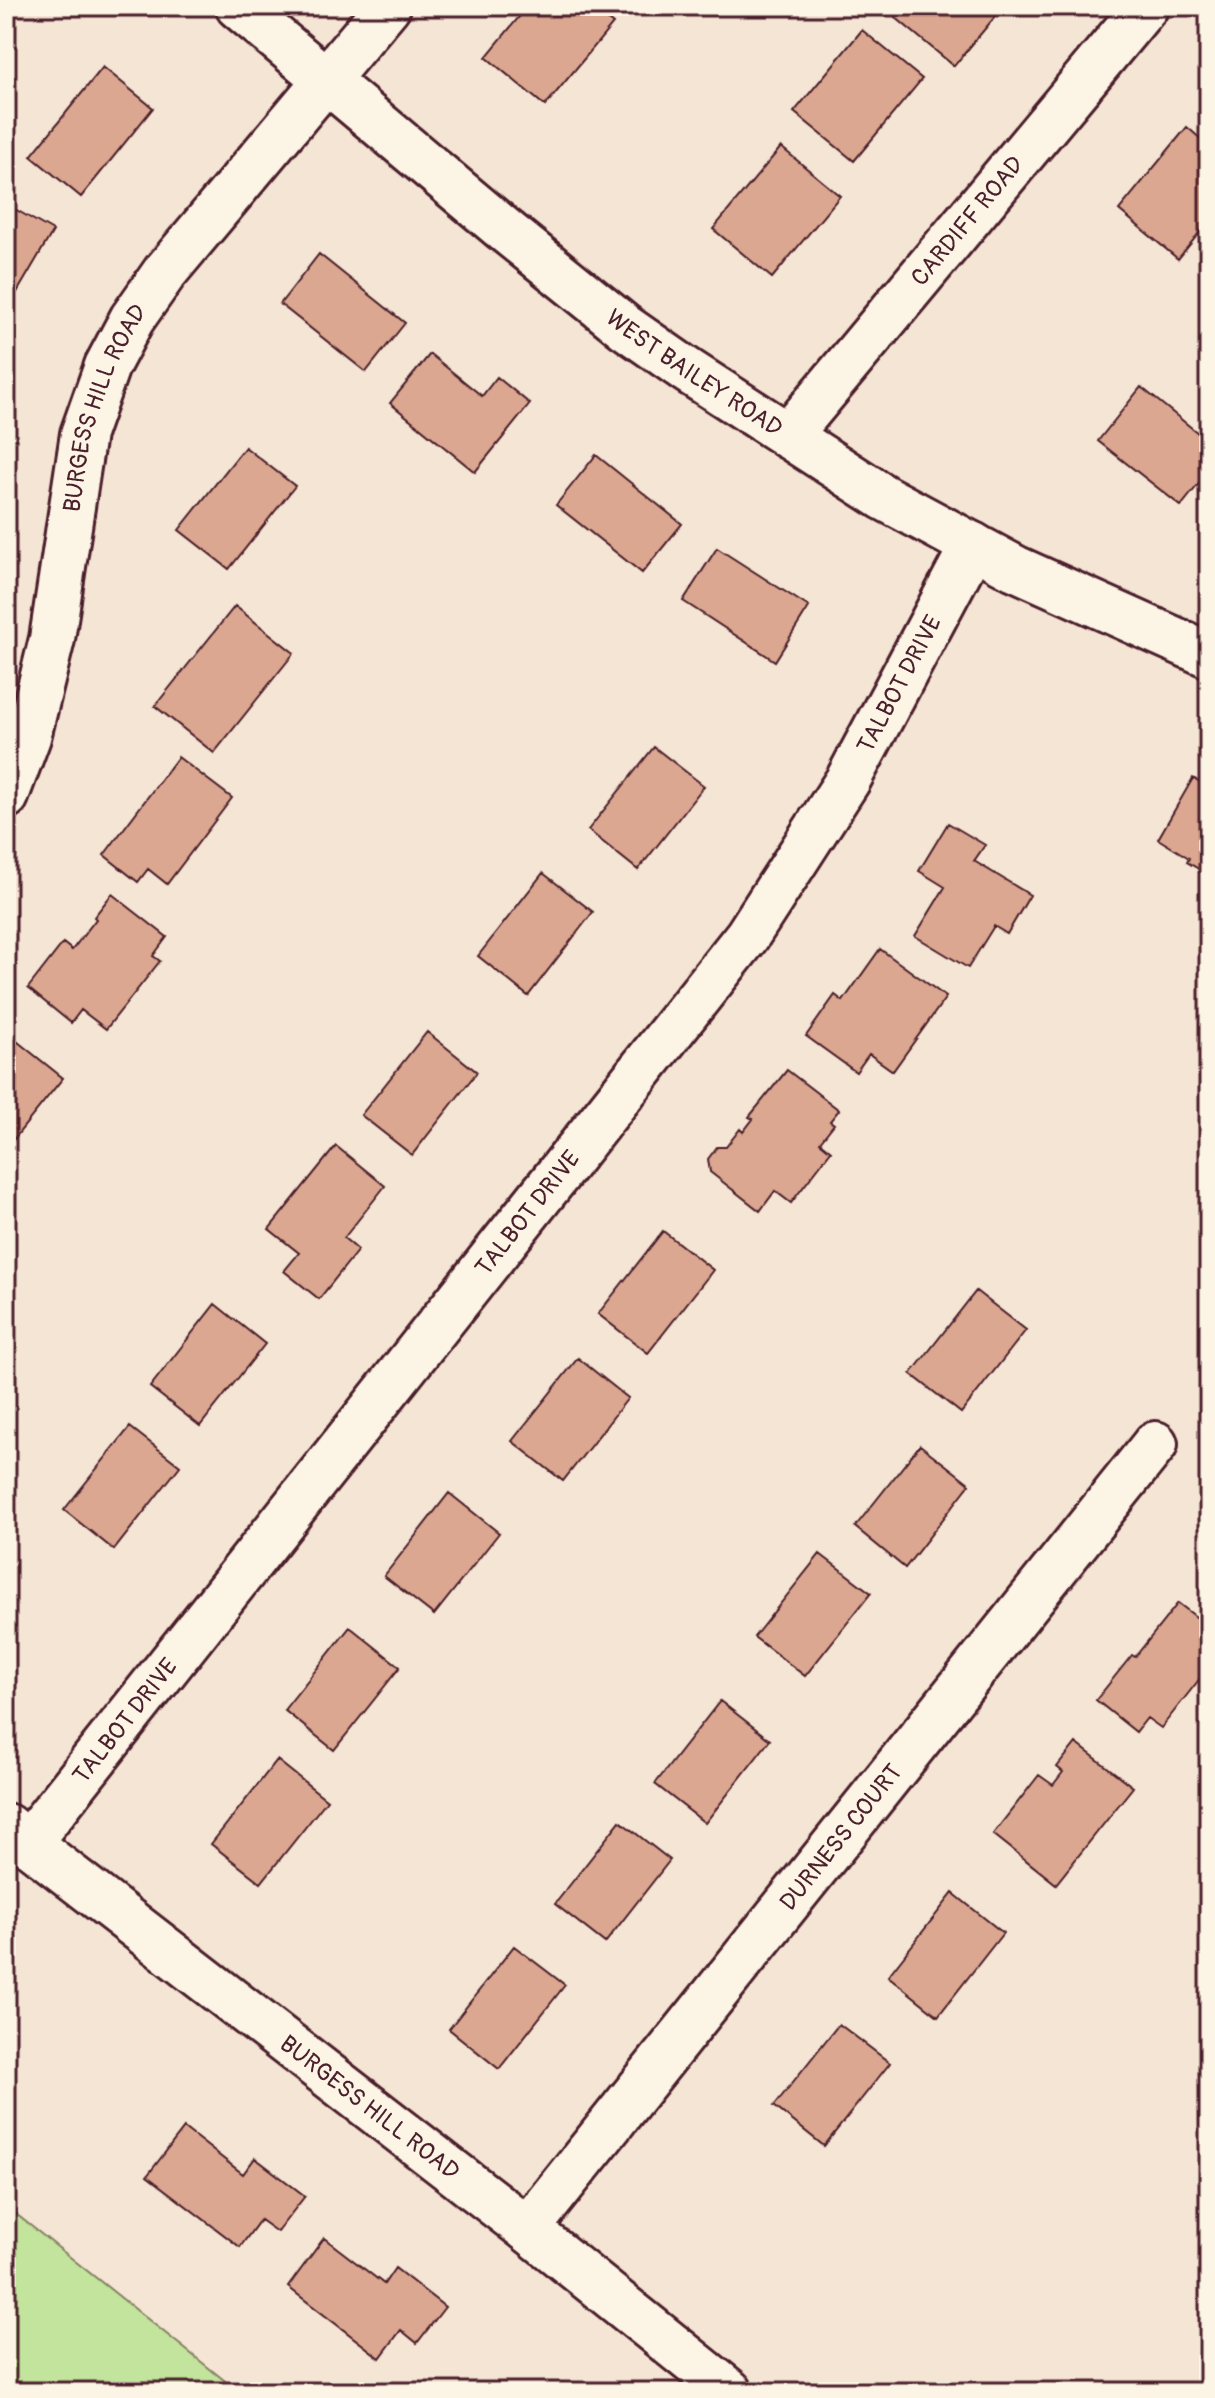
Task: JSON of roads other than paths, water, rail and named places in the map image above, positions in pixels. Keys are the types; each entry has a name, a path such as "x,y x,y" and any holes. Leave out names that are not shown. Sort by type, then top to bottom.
{"street":[{"name":"WEST BAILEY ROAD","path":"238,6 625,327 788,436 883,497 1015,568 1209,655"},
{"name":"BURGESS HILL ROAD","path":"6,796 28,737 52,639 83,434 107,366 132,319 165,272 388,6"},
{"name":"CARDIFF ROAD","path":"788,436 1146,6"},
{"name":"TALBOT DRIVE","path":"17,1834 747,936 848,780 973,545"},
{"name":"DURNESS COURT","path":"527,2229 1155,1444"},
{"name":"BURGESS HILL ROAD","path":"17,1834 527,2229 730,2392"}]}
